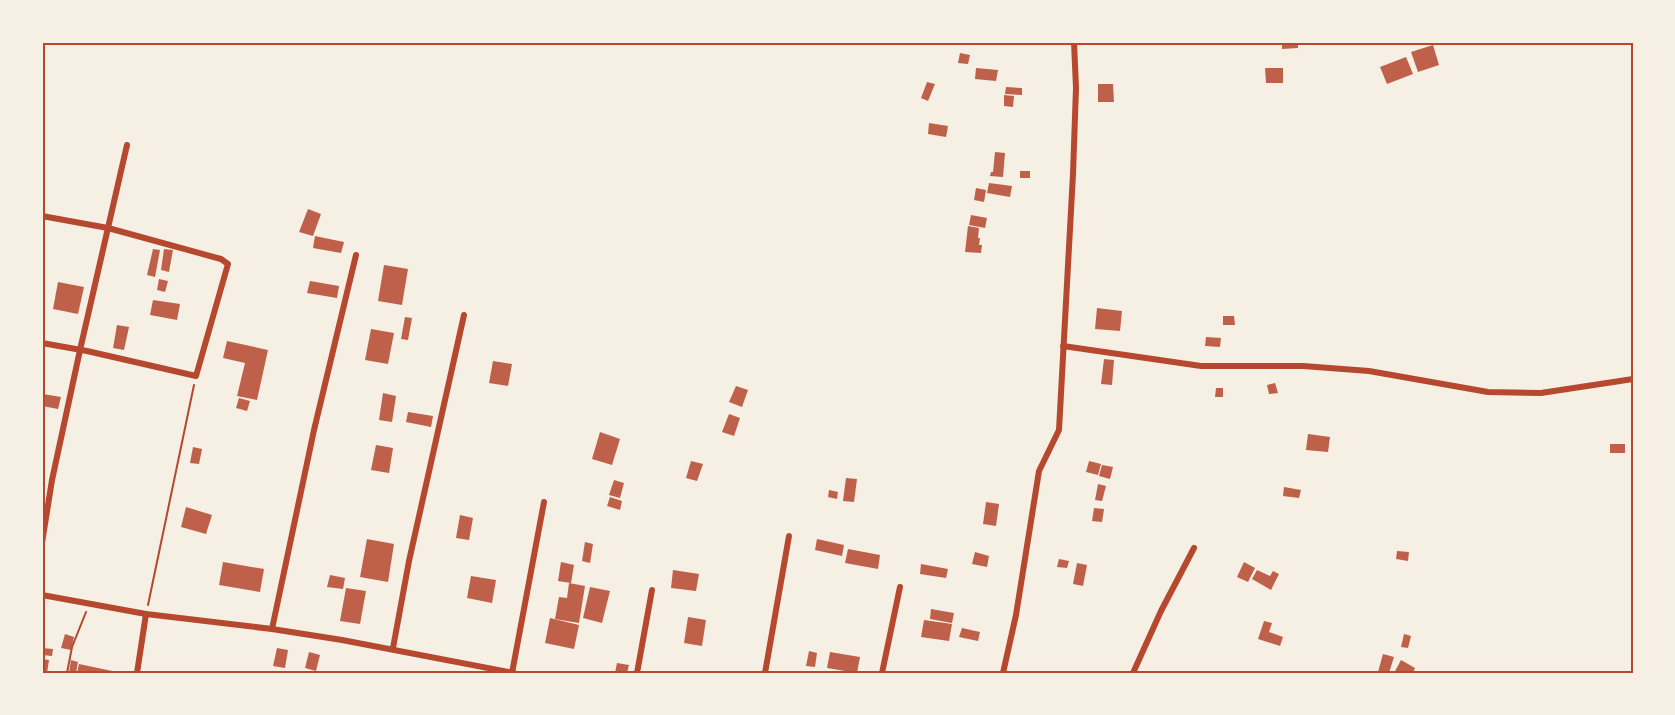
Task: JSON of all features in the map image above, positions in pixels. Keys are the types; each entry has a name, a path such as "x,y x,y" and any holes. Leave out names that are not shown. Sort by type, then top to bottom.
{"street":[{"path":"1004,673 1018,603 1039,471 1059,430 1076,88 1074,42"},
{"path":"42,543 52,480 127,145"},
{"path":"42,216 108,228 221,259 228,264 196,376 42,343"},
{"path":"272,629 314,430 356,255"},
{"path":"393,648 409,561 464,315"},
{"path":"1063,346 1202,366 1303,366 1369,371 1488,392 1541,393 1633,379"},
{"path":"42,595 146,614 272,629 393,648 513,673 528,580 544,502"},
{"path":"765,673 789,536"},
{"path":"1133,673 1194,548"},
{"path":"882,673 900,587"},
{"path":"638,673 652,590"},
{"path":"137,673 146,614"}],"path":[{"path":"146,614 196,376"},
{"path":"67,673 72,647 90,604"}],"building":[{"path":"1282,42 1298,42 1298,48 1282,49"},
{"path":"1433,45 1439,65 1418,72 1411,52"},
{"path":"960,53 970,55 968,64 958,63"},
{"path":"1406,57 1413,74 1387,84 1380,67"},
{"path":"976,68 998,70 996,81 975,79"},
{"path":"1265,68 1283,68 1283,83 1266,83"},
{"path":"927,82 935,84 928,101 921,98"},
{"path":"1098,84 1113,84 1114,102 1098,102"},
{"path":"1006,87 1022,88 1022,95 1005,94"},
{"path":"1004,95 1014,96 1013,107 1004,106"},
{"path":"929,123 948,126 946,137 928,134"},
{"path":"995,152 1005,153 1003,177 990,176 993,172"},
{"path":"1020,171 1030,171 1030,178 1020,178"},
{"path":"989,183 1012,186 1010,197 987,193"},
{"path":"976,188 986,190 984,202 974,200"},
{"path":"308,209 321,214 313,236 299,232"},
{"path":"971,215 987,218 985,228 969,225"},
{"path":"968,226 979,228 981,253 965,252"},
{"path":"315,236 344,242 341,253 313,248"},
{"path":"153,249 160,250 155,277 147,275"},
{"path":"164,249 173,250 169,272 161,270"},
{"path":"384,265 408,269 402,305 378,301"},
{"path":"159,279 168,281 165,292 157,290"},
{"path":"310,281 339,286 337,298 307,293"},
{"path":"58,282 84,287 78,314 53,309"},
{"path":"153,300 180,304 177,320 150,315"},
{"path":"1097,308 1122,311 1120,331 1095,329"},
{"path":"1223,316 1234,316 1235,325 1223,325"},
{"path":"405,317 412,318 408,340 401,339"},
{"path":"117,325 129,327 124,350 113,348"},
{"path":"371,329 394,333 388,364 365,360"},
{"path":"1206,337 1221,338 1220,347 1205,346"},
{"path":"227,341 268,350 257,400 237,396 245,363 223,358"},
{"path":"1104,359 1114,360 1112,385 1101,384"},
{"path":"493,361 512,364 508,386 489,383"},
{"path":"1275,383 1278,393 1269,394 1267,385"},
{"path":"736,386 748,390 742,407 729,402"},
{"path":"1216,388 1223,388 1223,397 1215,397"},
{"path":"383,393 396,396 392,422 379,420"},
{"path":"43,394 61,397 58,409 42,406"},
{"path":"239,398 250,401 247,411 236,408"},
{"path":"408,412 433,416 431,427 406,422"},
{"path":"729,414 740,418 734,436 722,432"},
{"path":"600,432 620,439 612,465 592,459"},
{"path":"1308,434 1330,437 1328,452 1306,450"},
{"path":"1610,444 1625,444 1625,453 1610,453"},
{"path":"376,445 393,448 389,473 371,470"},
{"path":"193,447 202,449 199,464 190,463"},
{"path":"691,461 703,464 697,481 686,478"},
{"path":"1089,461 1101,464 1098,475 1086,472"},
{"path":"1102,465 1113,467 1110,479 1099,476"},
{"path":"846,478 857,479 854,502 843,501"},
{"path":"614,480 624,483 620,498 609,495"},
{"path":"1098,484 1106,486 1102,501 1095,500"},
{"path":"1284,487 1301,490 1299,498 1283,496"},
{"path":"829,490 838,492 837,499 828,497"},
{"path":"610,497 622,501 620,510 607,506"},
{"path":"986,502 999,504 996,526 983,524"},
{"path":"186,507 212,515 206,534 181,527"},
{"path":"1094,508 1104,509 1102,522 1092,521"},
{"path":"460,515 473,518 469,540 456,538"},
{"path":"367,539 394,544 388,582 360,577"},
{"path":"817,539 844,545 842,556 815,550"},
{"path":"585,542 593,544 590,563 582,561"},
{"path":"848,549 880,555 878,569 845,563"},
{"path":"1397,551 1409,552 1408,561 1396,559"},
{"path":"975,552 989,556 987,567 972,564"},
{"path":"1059,559 1069,561 1067,568 1057,567"},
{"path":"223,562 264,569 260,592 219,585"},
{"path":"561,562 574,565 571,583 558,581"},
{"path":"1244,562 1255,568 1248,582 1237,577"},
{"path":"1077,563 1087,565 1083,586 1073,584"},
{"path":"921,564 948,569 946,578 920,574"},
{"path":"673,570 699,574 696,591 671,588"},
{"path":"1257,570 1270,576 1273,571 1279,574 1271,590 1252,579"},
{"path":"330,575 345,578 343,589 327,587"},
{"path":"471,576 496,580 492,603 467,598"},
{"path":"569,583 585,586 579,623 555,619 559,597 567,598"},
{"path":"590,587 610,591 602,623 583,618"},
{"path":"346,588 366,591 360,624 340,621"},
{"path":"931,609 954,613 952,623 930,619"},
{"path":"688,617 706,620 702,646 684,643"},
{"path":"550,618 579,625 574,649 545,643"},
{"path":"924,620 952,624 949,641 921,637"},
{"path":"1264,621 1272,623 1269,632 1283,637 1280,646 1258,639"},
{"path":"962,628 980,632 978,641 959,637"},
{"path":"65,634 74,637 71,650 61,648"},
{"path":"1404,634 1411,636 1408,648 1401,647"},
{"path":"42,648 53,649 52,656 42,655"},
{"path":"277,648 288,650 285,668 273,666"},
{"path":"809,651 817,653 815,667 806,666"},
{"path":"309,652 320,655 316,671 305,668"},
{"path":"830,652 860,657 857,673 827,668"},
{"path":"1383,654 1394,657 1389,673 1378,672"},
{"path":"42,659 49,660 47,673 42,673"},
{"path":"71,660 78,662 76,673 69,673"},
{"path":"1401,660 1415,668 1413,673 1394,673"},
{"path":"617,663 629,665 627,673 615,673"},
{"path":"79,664 117,672 117,673 77,673"}]}
